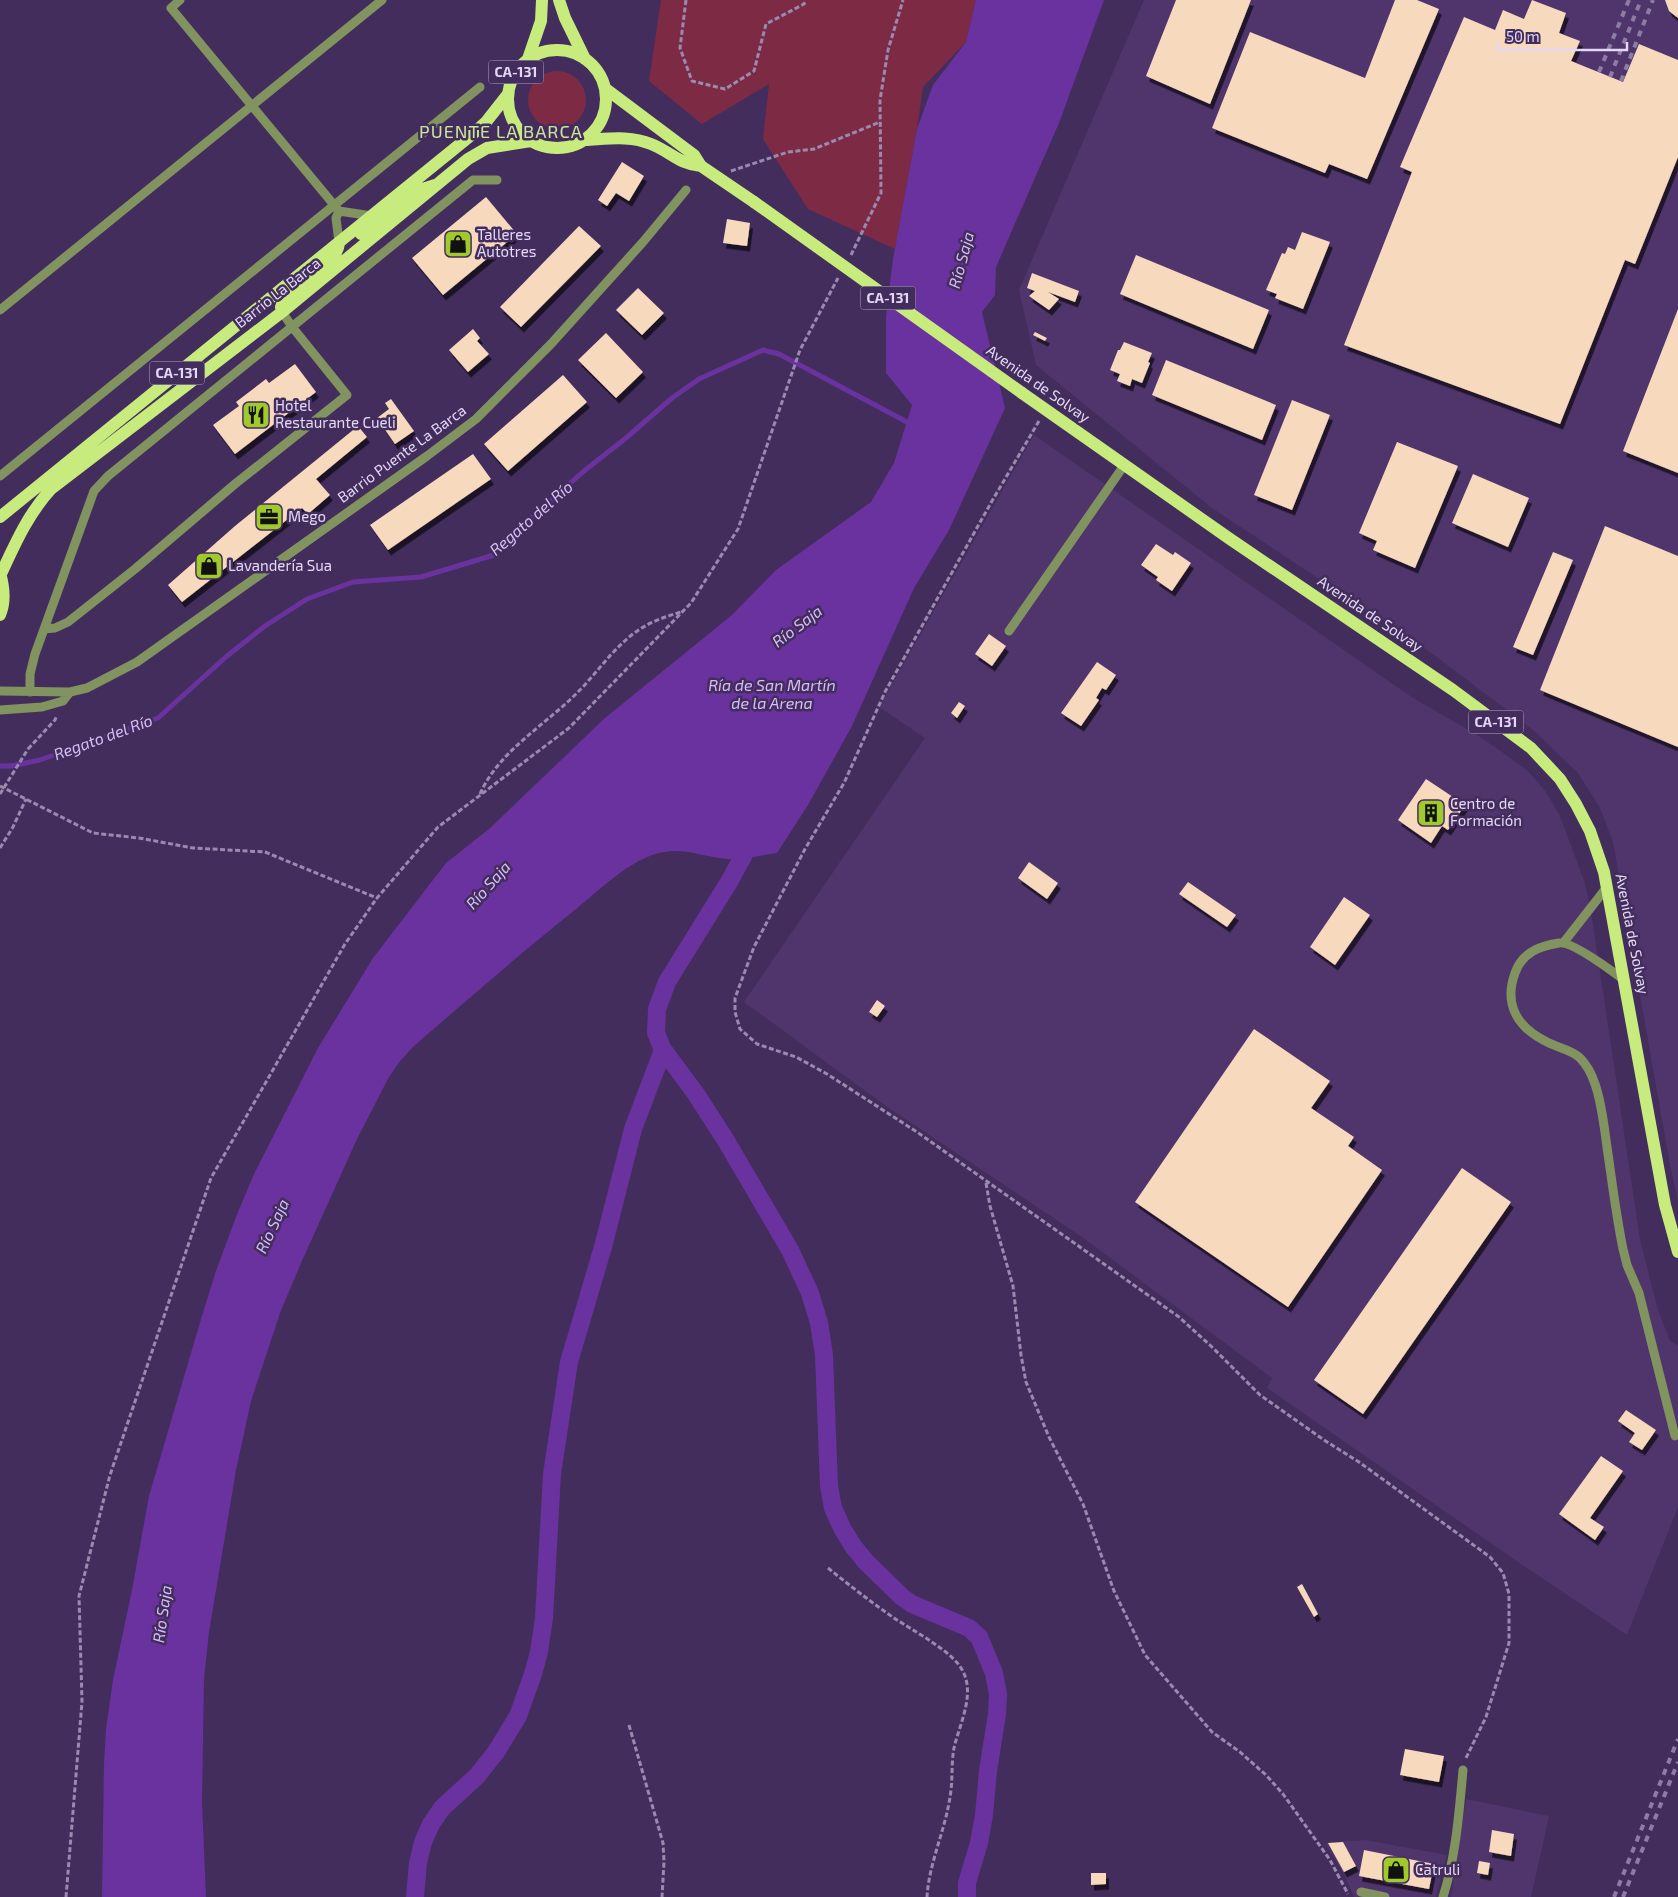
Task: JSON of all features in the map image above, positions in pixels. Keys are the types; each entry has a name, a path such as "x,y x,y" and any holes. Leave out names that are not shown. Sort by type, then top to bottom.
{"main road":[{"path":"528,59 540,25 542,0"},
{"path":"559,0 565,18 586,59"},
{"name":"CA-131","path":"701,166 687,165 642,141 620,138 585,140 577,145 558,149 540,146 525,137 515,125 509,110 508,94 514,75 528,59 552,50 570,52 586,59 596,69 606,89 694,155 701,166 716,176"},
{"path":"585,140 592,134 603,118 607,99 606,89"},
{"name":"Barrio La Barca","path":"0,517 475,132 486,122 508,94"},
{"name":"Barrio La Barca","path":"0,573 21,530 35,508 51,489 282,312 480,151 493,146 531,141"},
{"name":"Avenida de Solvay","path":"716,176 1046,410 1453,690 1531,748 1560,779 1576,804 1595,844 1607,887 1664,1206 1678,1252"},
{"path":"351,233 364,234 419,189 439,184"},
{"path":"282,312 280,306 284,299 329,263 338,251 339,242"},
{"path":"0,573 4,591 3,609 0,615"}],"street":[{"path":"180,0 171,8 336,208 372,216"},
{"path":"0,310 382,0"},
{"path":"0,476 336,208 480,87"},
{"path":"30,692 31,667 94,491 108,476 293,328 473,180 497,180"},
{"name":"Barrio Puente La Barca","path":"0,691 70,692 87,688 137,662 426,456 476,418 551,344 644,242 686,190"},
{"path":"336,208 339,242"},
{"path":"337,226 351,233"},
{"path":"44,629 55,628 68,622 346,395 282,312"},
{"path":"1009,631 1125,464"},
{"path":"0,710 42,707 63,701 70,692"},
{"path":"1564,942 1607,887"},
{"path":"1624,980 1590,956 1564,942 1547,945 1527,954 1520,962 1511,988 1510,1001 1515,1013 1525,1027 1542,1040 1579,1057 1595,1082 1603,1120 1623,1249 1627,1265 1639,1293 1675,1436"},
{"path":"1443,1897 1454,1851 1463,1770"},
{"path":"1362,1892 1385,1897"}],"path":[{"path":"686,0 680,48 692,81 725,89 754,71 766,24 804,4 806,0"},
{"path":"849,258 881,193 880,100 888,50 903,0"},
{"path":"716,176 788,152 814,149 880,122"},
{"path":"66,1897 82,1702 79,1596 110,1474 211,1178 345,944 377,898 438,827 569,728 691,602 738,529 800,350 840,275"},
{"path":"1046,410 884,692 844,783 805,849 754,947 735,998 735,1012 740,1030 757,1044 796,1057 827,1074 917,1132 1180,1318 1260,1395 1359,1462 1490,1557 1503,1573 1509,1594 1509,1643 1486,1717 1468,1752 1463,1770"},
{"path":"479,796 487,778 498,764 576,694 633,634 659,619 682,612"},
{"path":"0,794 28,749 55,720 63,701"},
{"path":"0,786 93,833 139,838 193,848 265,852 377,898"},
{"path":"0,848 13,827 26,799"},
{"path":"986,1182 990,1206 1013,1286 1026,1382 1049,1437 1083,1504 1114,1591 1145,1654 1212,1732 1259,1769 1282,1794 1330,1860 1349,1897"},
{"path":"828,1568 870,1602 958,1664 968,1688 966,1704 954,1750 950,1797 928,1882 927,1897"},
{"path":"629,1725 662,1843 664,1862 662,1897"}],"shaded area":[{"path":"661,0 976,0 966,42 923,87 895,249 808,209 763,139 769,84 702,124 649,81"},
{"path":"1144,0 1678,0 1678,1201 1613,842 1600,808 1578,773 1532,729 1434,655 1212,508 1036,365 1019,290"},
{"path":"557,71 573,76 581,84 586,100 581,116 573,124 557,129 541,124 533,116 528,100 533,84 541,76"},
{"path":"1034,435 1413,698 1474,733 1502,752 1528,771 1546,792 1560,816 1585,883 1592,918 1640,1239 1658,1310 1670,1341 1678,1346 1678,1507 1627,1635 1267,1388 1272,1378 1082,1237 886,1106 744,1002 925,738 879,707"},
{"path":"1466,1799 1549,1816 1531,1897 1451,1897"},
{"path":"1365,1840 1447,1855 1436,1897 1354,1897 1345,1876 1325,1843"}],"water":[{"path":"976,0 1104,0 1059,123 996,267 995,295 982,312 1005,408 949,530 914,588 852,726 808,805 777,853 734,859 672,851 652,855 640,860 606,883 454,1011 414,1046 389,1077 357,1139 301,1263 280,1313 251,1401 236,1470 209,1632 204,1678 202,1802 206,1897 102,1897 106,1729 113,1680 149,1496 216,1271 254,1174 318,1048 373,958 446,863 489,829 605,718 732,615 776,570 871,502 894,463 912,405 886,373 886,317 893,259 917,129 933,85 966,42"}],"building":[{"path":"1176,0 1251,0 1210,104 1146,76"},
{"path":"1395,0 1417,0 1439,9 1367,179 1329,164 1325,173 1212,128 1250,32 1365,78"},
{"path":"1532,0 1566,13 1559,33 1580,41 1571,61 1623,82 1639,44 1678,60 1678,157 1635,264 1625,260 1560,424 1344,345 1412,172 1400,167 1464,17 1495,30 1503,10 1524,19"},
{"path":"1665,0 1678,0 1678,18 1669,11"},
{"path":"622,162 644,176 629,201 616,193 607,206 598,200"},
{"path":"486,197 517,234 443,295 412,258"},
{"path":"727,219 750,223 747,246 723,243"},
{"path":"579,226 601,246 521,327 500,307"},
{"path":"1302,232 1330,242 1303,309 1275,298 1277,294 1266,290 1282,253 1285,254 1288,247 1295,250"},
{"path":"1136,255 1269,310 1253,349 1120,294"},
{"path":"1032,273 1079,291 1075,302 1048,292 1059,299 1049,310 1029,296 1035,291 1027,288"},
{"path":"638,288 664,313 642,335 616,310"},
{"path":"1678,309 1678,473 1623,451"},
{"path":"473,329 480,338 477,341 489,354 468,372 449,350"},
{"path":"1035,332 1047,338 1045,341 1033,335"},
{"path":"606,333 643,372 616,398 578,360"},
{"path":"1124,342 1152,353 1142,383 1132,379 1130,386 1117,381 1120,374 1110,370 1118,350 1120,350"},
{"path":"1166,360 1276,405 1262,440 1152,395"},
{"name":"Hotel Restaurante Cueli","path":"295,364 316,392 235,454 213,425 239,406 236,402 266,379 269,383"},
{"path":"563,375 587,402 508,471 484,444"},
{"path":"391,399 414,431 395,444 377,418 389,409 385,403"},
{"path":"1292,400 1330,415 1292,510 1254,495"},
{"path":"358,426 367,437 316,479 330,495 308,514 302,508 182,602 168,585 235,526"},
{"path":"1397,442 1458,466 1415,568 1373,550 1377,541 1359,533"},
{"path":"473,454 491,479 388,550 370,525"},
{"path":"1473,474 1529,498 1508,547 1452,523"},
{"path":"1605,526 1678,556 1678,747 1540,690"},
{"path":"1156,544 1173,555 1175,552 1191,563 1172,591 1156,580 1158,577 1141,565"},
{"path":"1553,552 1573,560 1533,655 1513,647"},
{"path":"989,634 1006,646 992,666 975,654"},
{"path":"1097,662 1116,675 1106,690 1102,688 1096,698 1099,700 1081,726 1061,713"},
{"path":"959,702 965,706 957,718 951,713"},
{"name":"Centro de Formación","path":"1426,779 1465,805 1448,830 1442,826 1431,843 1398,820"},
{"path":"1029,862 1058,883 1047,899 1018,878"},
{"path":"1188,882 1236,915 1227,927 1179,894"},
{"path":"1344,897 1370,915 1335,965 1310,947"},
{"path":"877,1000 885,1006 877,1017 869,1012"},
{"path":"1254,1029 1330,1081 1311,1108 1354,1137 1348,1146 1382,1170 1288,1307 1135,1202"},
{"path":"1462,1168 1511,1202 1363,1414 1314,1380"},
{"path":"1626,1410 1656,1430 1642,1450 1629,1442 1635,1433 1618,1421"},
{"path":"1601,1456 1623,1471 1590,1518 1604,1527 1595,1540 1559,1514"},
{"path":"1302,1584 1318,1614 1314,1617 1297,1587"},
{"path":"1405,1749 1444,1756 1439,1782 1400,1775"},
{"path":"1492,1830 1514,1834 1511,1856 1489,1852"},
{"path":"1343,1842 1356,1866 1344,1872 1328,1843"},
{"name":"Catruli","path":"1364,1850 1434,1864 1429,1889 1359,1876"},
{"path":"1479,1861 1490,1863 1488,1875 1477,1873"},
{"path":"1091,1873 1106,1873 1106,1884 1091,1885"}],"waterway":[{"name":"Regato del Río","path":"0,766 11,766 40,760 158,718 227,656 265,626 307,599 353,582 421,577 494,555 541,509 584,471 672,398 699,379 763,350 779,354 907,422 914,423"},
{"path":"754,836 729,882 667,982 657,1009 656,1033 662,1048 696,1094 725,1139 790,1250 810,1293 819,1323 824,1355 829,1486 833,1508 842,1528 866,1562 902,1597 912,1604 969,1628 979,1637 994,1673 998,1694 997,1714 988,1771 984,1815 979,1843 967,1883 967,1897"},
{"path":"415,1897 418,1863 423,1842 431,1824 442,1808 477,1776 496,1752 518,1716 533,1674 539,1652 544,1618 552,1474 569,1362 603,1247 633,1129 663,1050"}],"railway":[{"path":"1599,72 1629,0"},
{"path":"1610,77 1641,0"},
{"path":"1621,81 1653,0"},
{"path":"1614,1897 1678,1739"},
{"path":"1623,1897 1678,1762"}],"place":[{"name":"Talleres Autotres","path":"458,244"},
{"name":"Hotel Restaurante Cueli","path":"256,415"},
{"name":"Mego","path":"269,517"},
{"name":"Lavandería Sua","path":"209,566"},
{"name":"Centro de Formación","path":"1431,813"},
{"name":"Catruli","path":"1396,1870"}],"district":[{"name":"PUENTE LA BARCA","path":"501,132"}],"water label":[{"name":"Río Saja","path":"961,260"},
{"name":"Río Saja","path":"797,626"},
{"name":"Ría de San Martín de la Arena","path":"772,694"},
{"name":"Río Saja","path":"488,885"},
{"name":"Río Saja","path":"272,1226"},
{"name":"Río Saja","path":"162,1614"}]}
